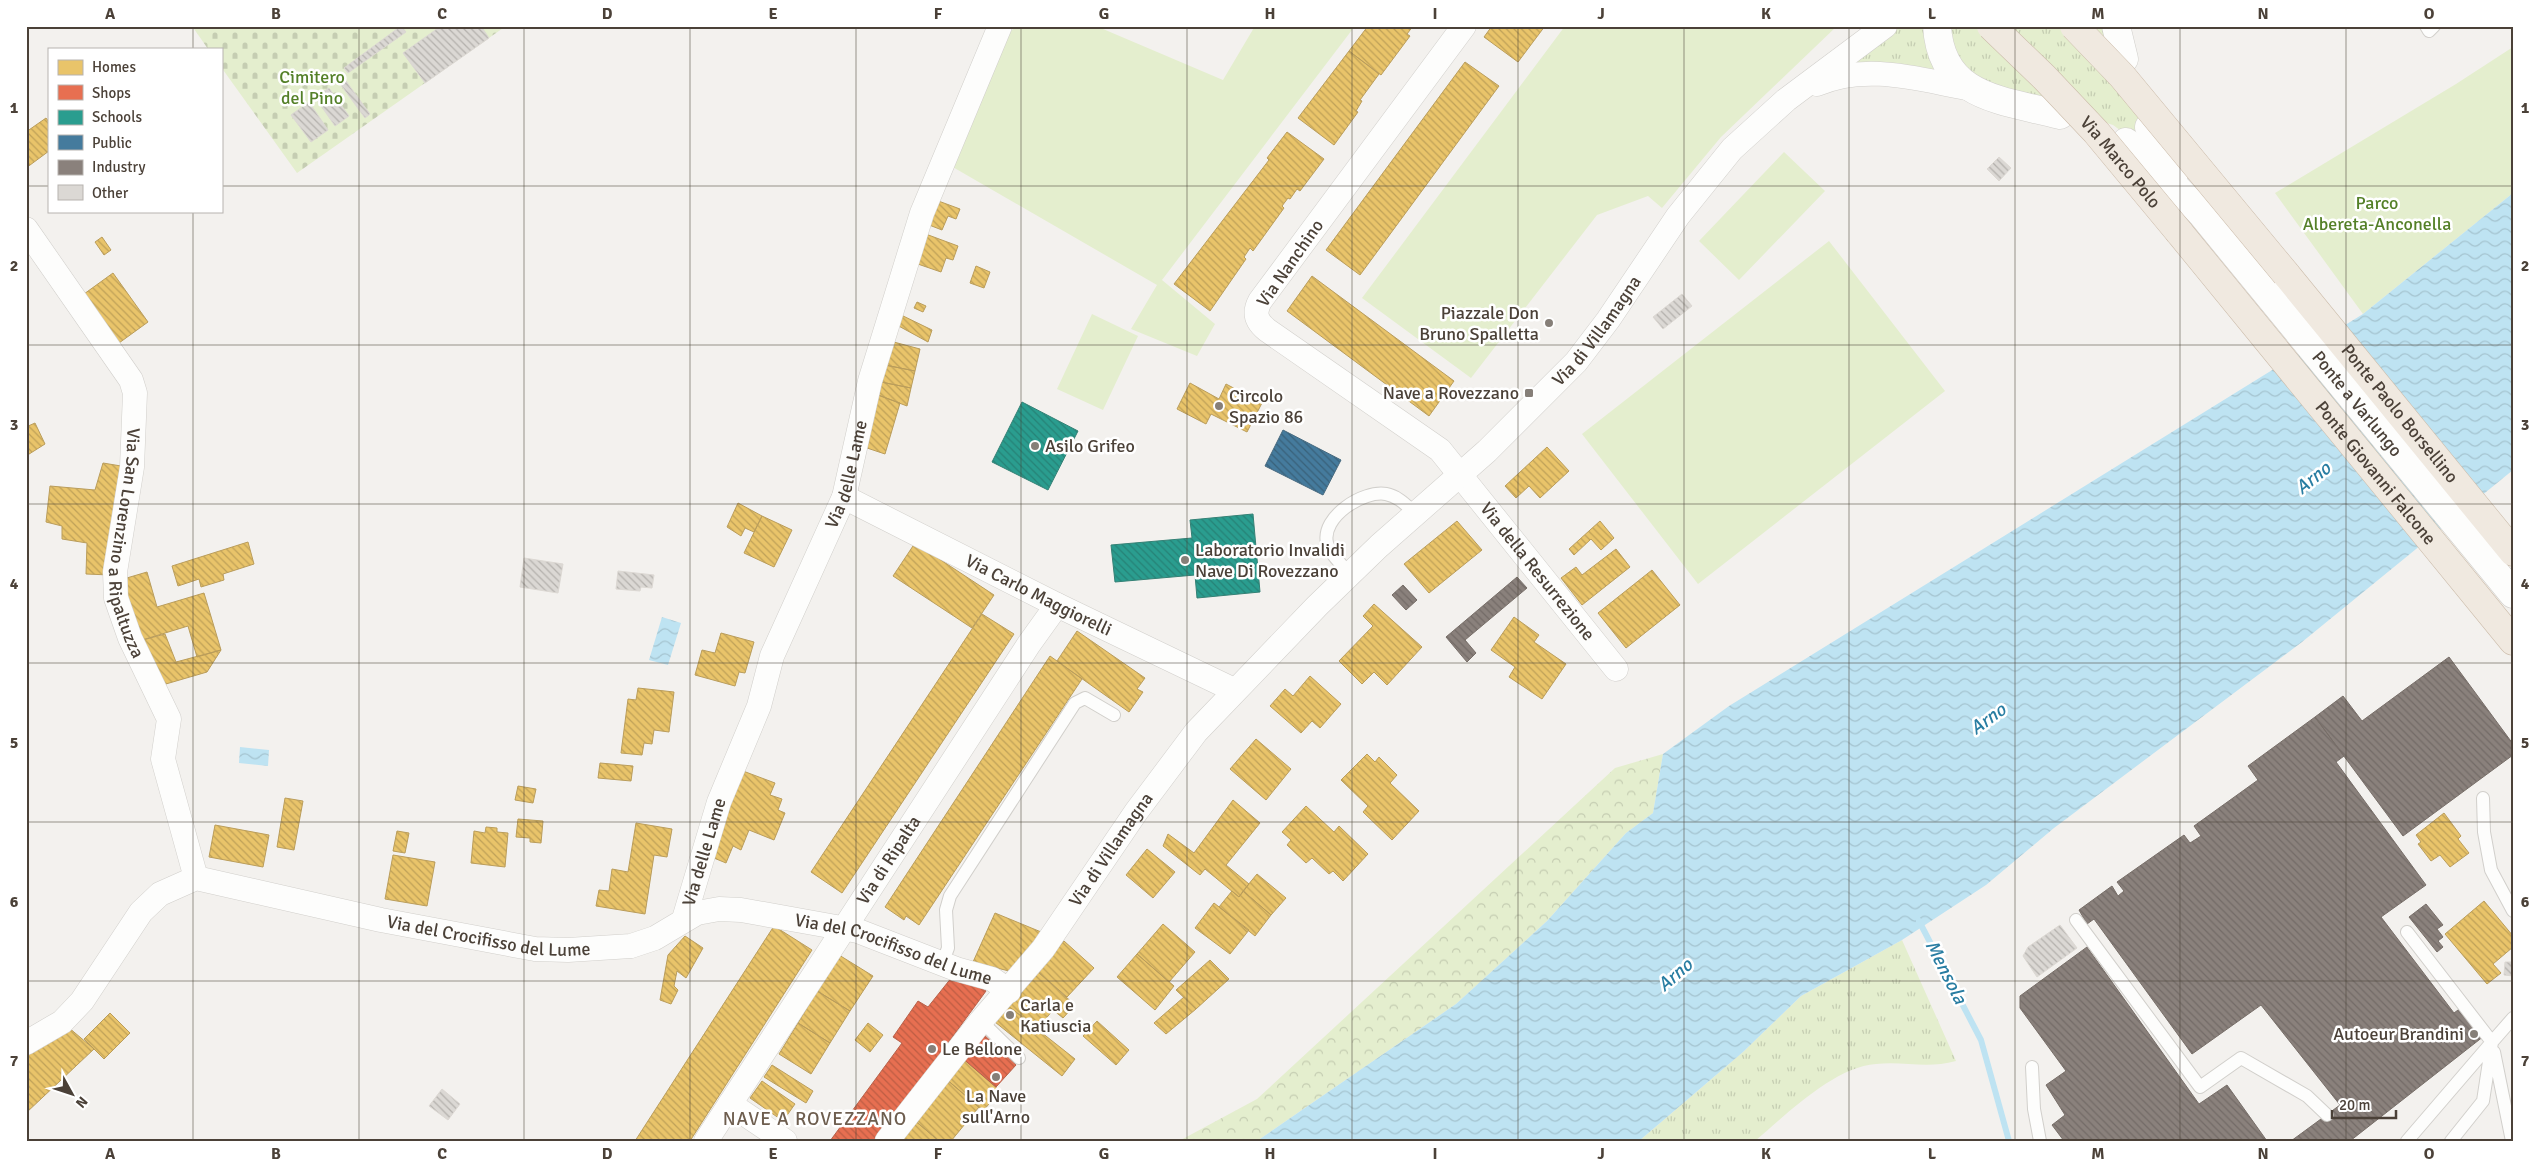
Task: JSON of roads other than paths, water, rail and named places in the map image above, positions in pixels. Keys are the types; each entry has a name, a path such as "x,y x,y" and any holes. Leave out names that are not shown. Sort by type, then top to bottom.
{"highway":[{"name":"Via Marco Polo","path":"1991,26 2044,76 2096,132 2239,306"},
{"name":"Ponte Paolo Borsellino","path":"2074,26 2122,76 2513,552"},
{"name":"Ponte Giovanni Falcone","path":"2239,306 2513,641"}],"street":[{"name":"Via delle Lame","path":"684,919 719,802 759,706 772,656 844,497 870,381 919,222 1000,26"},
{"name":"Via Nanchino","path":"1460,475 1440,450 1260,325 1256,317 1256,309 1464,26"},
{"name":"Via di Villamagna","path":"887,1141 981,1021 1043,949 1136,812 1184,747 1234,690 1350,574 1415,513 1460,475 1576,362 1608,320 1678,216 1726,156 1756,126 1808,83 1885,26"},
{"path":"1937,26 1944,58 1954,74 1967,88 2060,114"},
{"path":"2116,26 2124,59"},
{"name":"Via di Villamagna","path":"1756,126 1810,87 1846,74 1888,73 1967,88"},
{"name":"Ponte a Varlungo","path":"2148,127 2201,213"},
{"name":"Ponte a Varlungo","path":"2126,142 2154,165 2201,213 2512,594"},
{"name":"Via San Lorenzino a Ripaltuzza","path":"26,229 131,380 135,392 132,467 115,572 116,598 130,638 170,719 163,759 196,878"},
{"name":"Via della Resurrezione","path":"1460,475 1616,669"},
{"name":"Via Carlo Maggiorelli","path":"844,497 1057,605 1234,690"},
{"name":"Via di Ripalta","path":"706,1141 1029,644 1057,605"},
{"path":"26,1044 62,1022 82,1001 141,912 160,894 196,878"},
{"name":"Via del Crocifisso del Lume","path":"196,878 381,920 534,949 568,950 631,946 655,938 684,919 703,911 726,909 858,931 942,964 992,979 1008,991"},
{"path":"730,1104 785,1141"}],"lane":[{"path":"2426,26 2429,31 2434,26"},
{"path":"1350,574 1331,551 1327,541 1329,524 1338,514 1359,500 1381,494 1398,499 1415,513"},
{"path":"942,964 948,948 946,910 950,896 1075,703 1085,698 1114,714"},
{"path":"2484,798 2484,832 2491,870 2513,911"},
{"path":"2076,920 2200,1088 2241,1058 2307,1096 2327,1114"},
{"path":"2407,932 2492,1042 2512,1141"},
{"path":"2407,1141 2513,1018"},
{"path":"981,1021 1019,1058"},
{"path":"2451,1141 2483,1101 2492,1042"},
{"path":"2032,1067 2034,1109 2040,1141"}],"water":[{"name":"Arno","path":"2513,193 2513,470 2302,642 2054,828 1986,885 1902,940 1801,996 1743,1052 1639,1141 1257,1141 1456,1004 1547,921 1626,833 1653,813 1663,754 1729,706 2363,314"},
{"path":"662,617 681,623 668,665 649,660"},
{"path":"240,747 269,750 268,766 239,763"}],"waterway":[{"name":"Mensola","path":"1919,921 1981,1040 2009,1141"}],"place":[{"name":"Piazzale Don Bruno Spalletta","path":"1549,323"},
{"name":"Nave a Rovezzano","path":"1529,393"},
{"name":"Circolo Spazio 86","path":"1219,406"},
{"name":"Asilo Grifeo","path":"1035,446"},
{"name":"Laboratorio Invalidi Nave Di Rovezzano","path":"1185,560"},
{"name":"Carla e Katiuscia","path":"1010,1015"},
{"name":"Autoeur Brandini","path":"2474,1034"},
{"name":"Le Bellone","path":"932,1049"},
{"name":"La Nave sull'Arno","path":"996,1077"}],"district":[{"name":"NAVE A ROVEZZANO","path":"815,1119"}],"park label":[{"name":"Cimitero del Pino","path":"312,87"},
{"name":"Parco Albereta-Anconella","path":"2377,213"}]}
